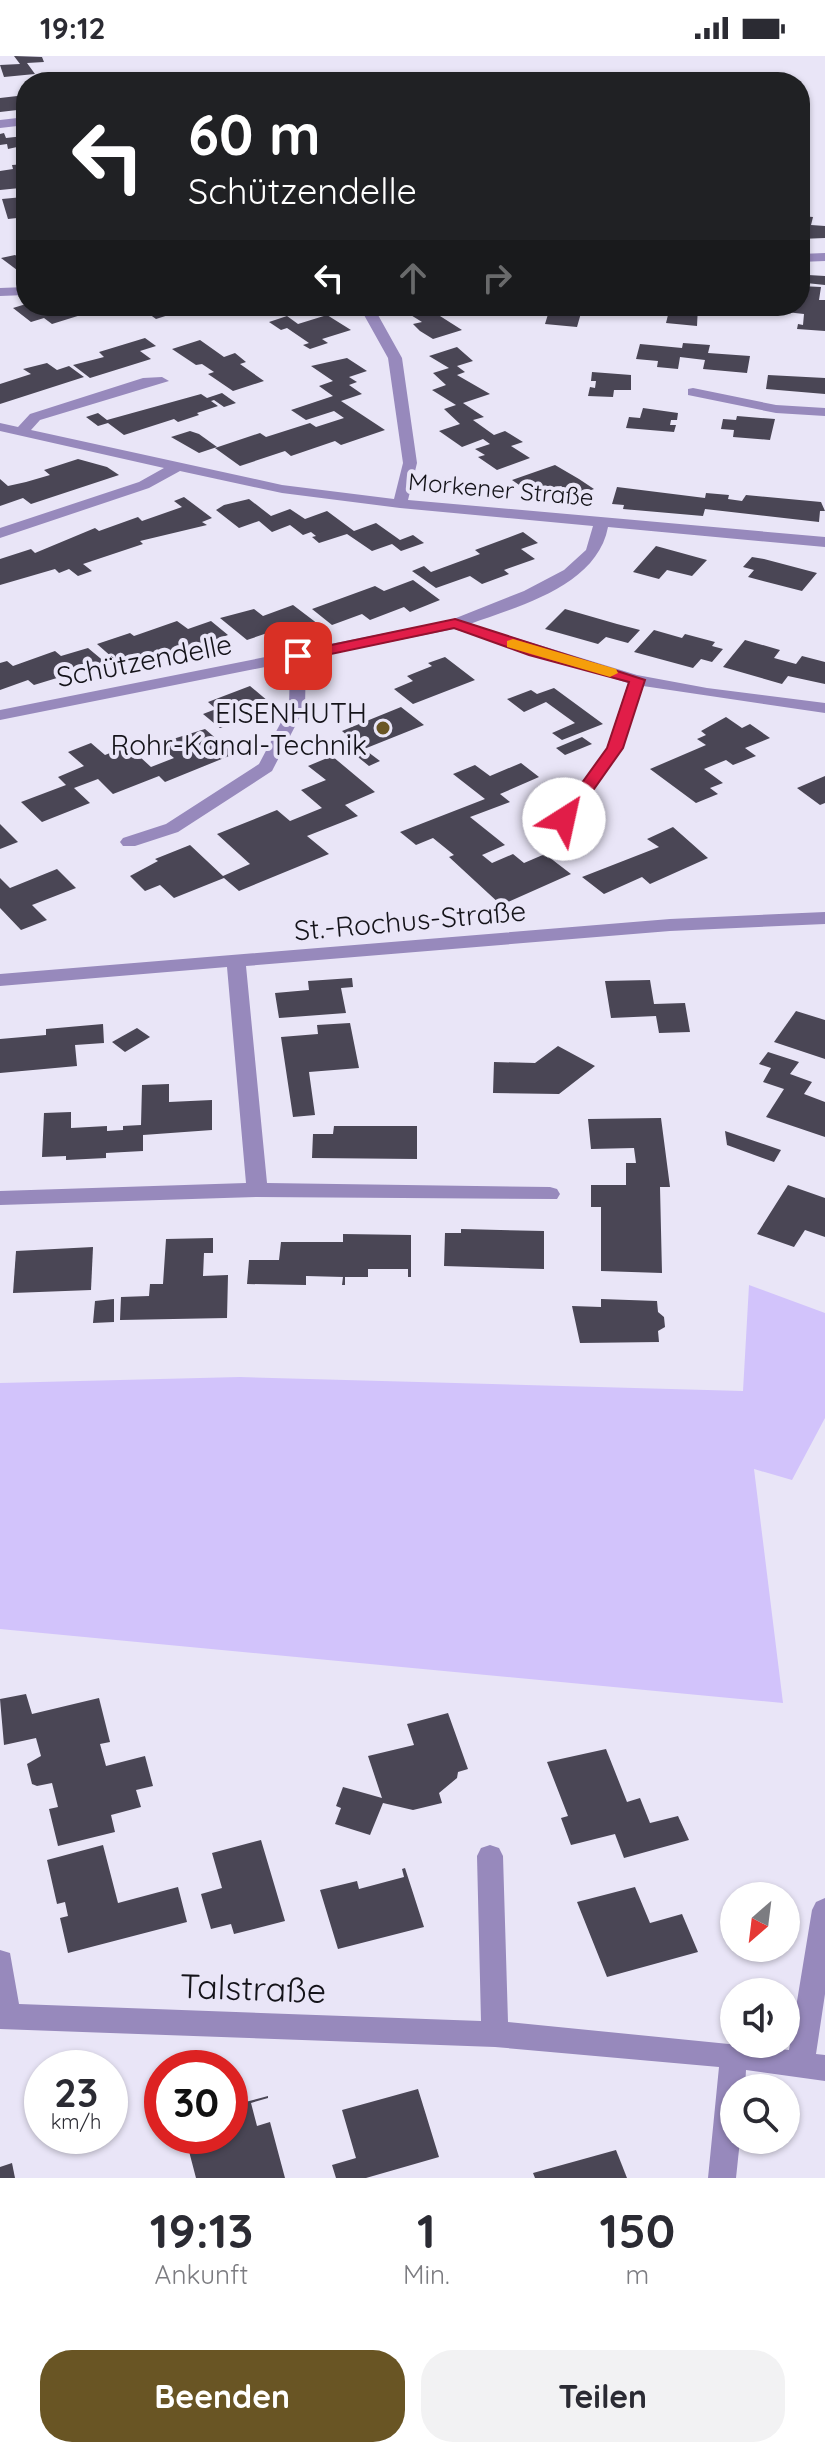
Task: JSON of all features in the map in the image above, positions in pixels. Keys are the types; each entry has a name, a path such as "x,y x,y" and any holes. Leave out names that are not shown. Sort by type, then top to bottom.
{"street":[{"path":"372,316 395,358 410,463 400,504"},
{"path":"22,431 35,417 143,382 162,381"},
{"path":"693,392 776,409 825,412"},
{"name":"Morkener Straße","path":"0,427 282,489 400,504 825,542"},
{"path":"0,533 144,485 176,467"},
{"name":"Schützendelle","path":"0,715 455,624 498,609 579,568 594,552 601,522"},
{"path":"455,624 534,651 637,680 713,694 825,708"},
{"path":"129,842 172,828 266,767 297,707 298,656"},
{"path":"564,819 615,748 637,680"},
{"name":"St.-Rochus-Straße","path":"0,980 670,925 825,918"},
{"path":"236,962 257,1190"},
{"path":"0,1198 257,1190 550,1194"},
{"path":"490,1856 495,2034"},
{"name":"Talstraße","path":"755,2058 812,2066 825,1910"},
{"name":"Talstraße","path":"0,1962 4,2015 495,2034 720,2054"},
{"path":"722,2178 734,2058"}],"shaded area":[{"path":"749,1285 825,1313 825,1418 792,1480 754,1469 783,1703 0,1629 0,1383 240,1377 743,1391"}],"building":[{"path":"14,56 42,57 44,62 27,63 34,72 16,72 16,76 4,77 0,65 20,64"},
{"path":"16,96 16,110 0,112 0,98"},
{"path":"4,133 6,138 16,137 16,147 8,149 7,144 0,145 0,134"},
{"path":"12,165 16,165 16,188 0,190 0,171 13,169"},
{"path":"16,198 16,218 8,219 2,199"},
{"path":"810,217 813,217 811,225 825,226 825,238 810,239"},
{"path":"16,256 16,269 1,258"},
{"path":"810,275 825,276 825,285 810,283"},
{"path":"810,286 821,287 819,300 825,300 825,331 797,329 798,324 803,325 804,316 810,316"},
{"path":"23,316 78,316 52,324 44,318 31,322"},
{"path":"287,316 298,324 329,316 351,330 322,339 328,343 310,349 303,345 309,343 287,328 281,330 269,322"},
{"path":"412,316 440,316 462,330 433,339 413,324 422,322"},
{"path":"547,316 580,316 577,327 545,324"},
{"path":"668,316 698,316 697,326 666,323"},
{"path":"145,338 156,346 140,351 151,359 90,378 73,365 104,357 99,352"},
{"path":"200,340 224,357 235,353 246,362 240,364 264,381 233,391 208,374 214,372 202,364 196,365 172,349"},
{"path":"683,343 710,345 708,353 750,356 747,373 703,369 705,360 680,357 678,369 657,367 658,361 636,359 640,344 682,348"},
{"path":"457,347 473,361 457,366 465,372 457,375 490,394 463,403 484,417 473,420 494,435 505,431 523,442 511,446 530,458 497,470 478,457 485,455 475,449 490,444 483,439 462,447 439,431 460,424 444,409 456,405 432,390 446,385 433,373 449,368 429,356"},
{"path":"347,358 367,371 349,377 357,382 349,385 362,394 341,401 385,430 341,445 335,441 291,456 285,451 240,466 215,448 260,433 266,437 310,423 316,427 344,418 334,411 306,420 291,410 333,396 319,386 333,381 311,366"},
{"path":"47,363 57,370 69,366 84,377 0,404 0,384 31,374 23,369"},
{"path":"592,372 631,375 631,390 614,390 613,397 588,396 590,387 595,388 596,381 591,381"},
{"path":"768,375 825,378 825,394 766,389"},
{"path":"222,393 236,403 224,407 214,400 211,401 218,406 197,413 199,415 178,422 174,419 124,435 108,423 98,426 86,417 98,413 107,420 201,394 207,398"},
{"path":"643,408 678,413 677,420 671,420 670,425 676,425 674,432 626,428 629,417 640,418"},
{"path":"737,416 775,419 770,440 733,437 734,430 721,429 723,419 736,420"},
{"path":"190,431 217,447 199,453 171,437"},
{"path":"78,459 107,467 119,475 31,504 23,498 0,506 0,479 8,486 26,482 50,475 44,470"},
{"path":"555,465 594,489 575,496 561,486 535,496 512,480"},
{"path":"617,487 705,498 706,493 729,495 728,499 742,501 746,495 821,502 825,511 820,511 819,522 705,509 703,516 623,509 624,505 612,504"},
{"path":"184,497 212,518 202,522 207,525 140,541 143,544 83,564 92,571 78,576 69,569 59,573 55,569 0,585 0,559 31,549 35,553 95,528 99,531 138,517 142,521 182,507 174,501"},
{"path":"249,499 271,516 290,509 305,519 327,511 354,531 376,523 400,540 413,535 424,543 401,551 392,544 372,551 347,534 319,543 311,532 303,535 290,525 272,532 259,521 239,528 216,510"},
{"path":"523,532 538,543 521,549 535,559 504,570 509,574 482,584 470,576 436,588 412,571 424,566 431,572 480,554 475,550"},
{"path":"656,546 707,560 692,576 667,570 659,579 633,572"},
{"path":"752,557 817,573 802,591 748,577 754,570 743,567"},
{"path":"413,580 440,600 410,612 404,607 370,620 362,614 332,625 312,609 375,586 384,591"},
{"path":"293,605 318,624 288,635 279,629 247,640 220,618 254,609 263,616"},
{"path":"565,609 640,630 628,643 606,637 598,644 545,629"},
{"path":"177,621 188,629 211,621 228,635 161,659 154,653 121,665 97,644 130,633 134,636"},
{"path":"654,630 682,638 685,634 715,642 712,646 723,649 712,662 701,659 693,668 634,652"},
{"path":"745,640 780,650 774,658 796,664 802,656 825,662 825,684 788,676 782,684 723,667"},
{"path":"88,648 106,663 34,685 28,680 0,690 0,663 7,661 13,666 55,651 61,656"},
{"path":"445,657 475,680 413,704 394,689 413,681 407,676"},
{"path":"250,686 275,707 220,728 203,714 216,709 208,702"},
{"path":"554,688 603,724 562,740 552,733 575,723 546,702 524,712 507,699 531,690 537,694"},
{"name":"EISENHUTH Rohr-Kanal-Technik","path":"401,707 424,725 364,749 380,761 369,766 338,741 349,737 342,731"},
{"path":"726,717 742,728 750,724 770,738 745,748 756,756 733,765 726,760 704,769 723,783 710,788 718,794 696,803 650,769 706,745 697,739 706,735 701,731"},
{"path":"205,729 234,754 165,782 159,776 113,794 98,779 74,788 90,803 42,822 21,802 66,785 58,777 84,766 68,752 91,743 105,755 128,746 151,767 174,758 157,744"},
{"path":"582,737 592,744 565,755 556,748"},
{"path":"332,756 375,792 345,805 358,816 307,836 329,854 239,891 224,878 174,898 160,885 145,891 130,876 158,861 155,859 190,845 223,876 250,864 217,834 277,810 290,821 322,808 301,790 326,780 308,766"},
{"path":"521,763 539,777 500,794 510,802 470,817 505,845 482,855 492,863 513,854 524,863 545,854 571,874 501,905 449,857 454,855 433,838 416,845 400,832 485,799 453,774 475,765 490,776"},
{"path":"825,776 825,803 820,805 797,788"},
{"path":"0,824 18,842 0,849"},
{"path":"673,827 708,858 650,884 642,877 604,894 582,877 659,847 647,839"},
{"path":"57,869 76,888 32,905 47,920 21,930 0,908 0,878 10,888"},
{"path":"352,978 353,987 341,988 346,1013 279,1018 275,993 309,990 308,981"},
{"path":"650,980 654,1004 685,1003 690,1032 659,1033 656,1016 611,1018 605,981"},
{"path":"796,1011 825,1020 825,1059 774,1042"},
{"path":"350,1023 359,1068 309,1072 315,1115 293,1117 281,1037 318,1034 317,1025"},
{"path":"103,1024 104,1043 75,1045 77,1066 0,1073 0,1039 46,1035 46,1029"},
{"path":"137,1028 150,1037 125,1052 112,1042"},
{"path":"558,1046 595,1066 559,1094 493,1093 494,1062 535,1063"},
{"path":"768,1052 799,1062 790,1074 812,1082 804,1094 825,1102 825,1137 766,1117 784,1089 763,1082 771,1068 759,1064"},
{"path":"169,1084 169,1102 212,1100 212,1130 143,1135 143,1151 106,1153 106,1158 66,1160 66,1156 42,1157 44,1113 71,1112 71,1128 107,1126 107,1131 123,1130 123,1126 141,1125 142,1085"},
{"path":"661,1118 670,1187 660,1187 662,1273 601,1271 601,1207 591,1207 591,1185 626,1185 626,1163 636,1163 634,1148 591,1149 588,1119"},
{"path":"334,1126 417,1126 417,1159 312,1158 313,1134 333,1134"},
{"path":"725,1131 781,1150 774,1162 727,1145"},
{"path":"788,1185 825,1198 825,1237 805,1230 794,1247 757,1234"},
{"path":"461,1229 544,1231 544,1269 444,1266 445,1233 461,1233"},
{"path":"343,1234 411,1235 411,1277 408,1277 408,1269 368,1269 368,1277 345,1277 345,1285 342,1285 343,1277 306,1276 306,1285 247,1284 249,1260 279,1260 281,1242 343,1242"},
{"path":"213,1238 213,1253 204,1253 203,1276 228,1275 227,1318 120,1320 121,1297 149,1296 150,1284 163,1284 166,1239"},
{"path":"93,1247 91,1290 13,1293 16,1251"},
{"path":"114,1299 114,1322 93,1323 95,1301"},
{"path":"601,1299 657,1301 665,1327 658,1331 659,1342 580,1343 572,1306 601,1307"},
{"path":"26,1694 32,1714 99,1698 110,1742 100,1744 106,1766 145,1756 153,1786 136,1790 141,1807 111,1815 115,1832 58,1846 49,1809 58,1807 52,1783 32,1784 27,1764 41,1756 36,1738 4,1745 0,1699"},
{"path":"448,1713 468,1769 458,1772 457,1778 439,1793 442,1803 413,1810 383,1803 370,1835 335,1824 341,1808 336,1806 343,1787 382,1798 368,1756 414,1745 407,1724"},
{"path":"606,1749 627,1802 640,1798 650,1823 678,1816 689,1840 624,1858 615,1834 571,1845 561,1818 568,1816 547,1762"},
{"path":"261,1840 285,1921 234,1934 231,1924 211,1929 201,1894 222,1888 212,1853"},
{"path":"103,1845 118,1903 178,1887 187,1922 68,1953 60,1918 68,1916 65,1902 57,1904 47,1860"},
{"path":"405,1868 424,1927 338,1949 320,1890 357,1881 359,1889 404,1877 402,1869"},
{"path":"635,1887 650,1923 682,1914 698,1952 607,1977 577,1902"},
{"path":"418,2089 439,2157 366,2178 336,2178 332,2165 356,2158 342,2110"},
{"path":"268,2096 251,2103 257,2126 270,2122 285,2178 196,2178 190,2154 248,2154 248,2101"},
{"path":"616,2150 627,2178 535,2178 533,2173"},
{"path":"12,2163 15,2178 0,2178 0,2167"}],"slow traffic":[{"path":"513,644 610,673"}],"place":[{"name":"EISENHUTH Rohr-Kanal-Technik","path":"383,728"}],"route":[{"path":"298,656 455,624 534,651 637,680 615,748 564,819"}]}
